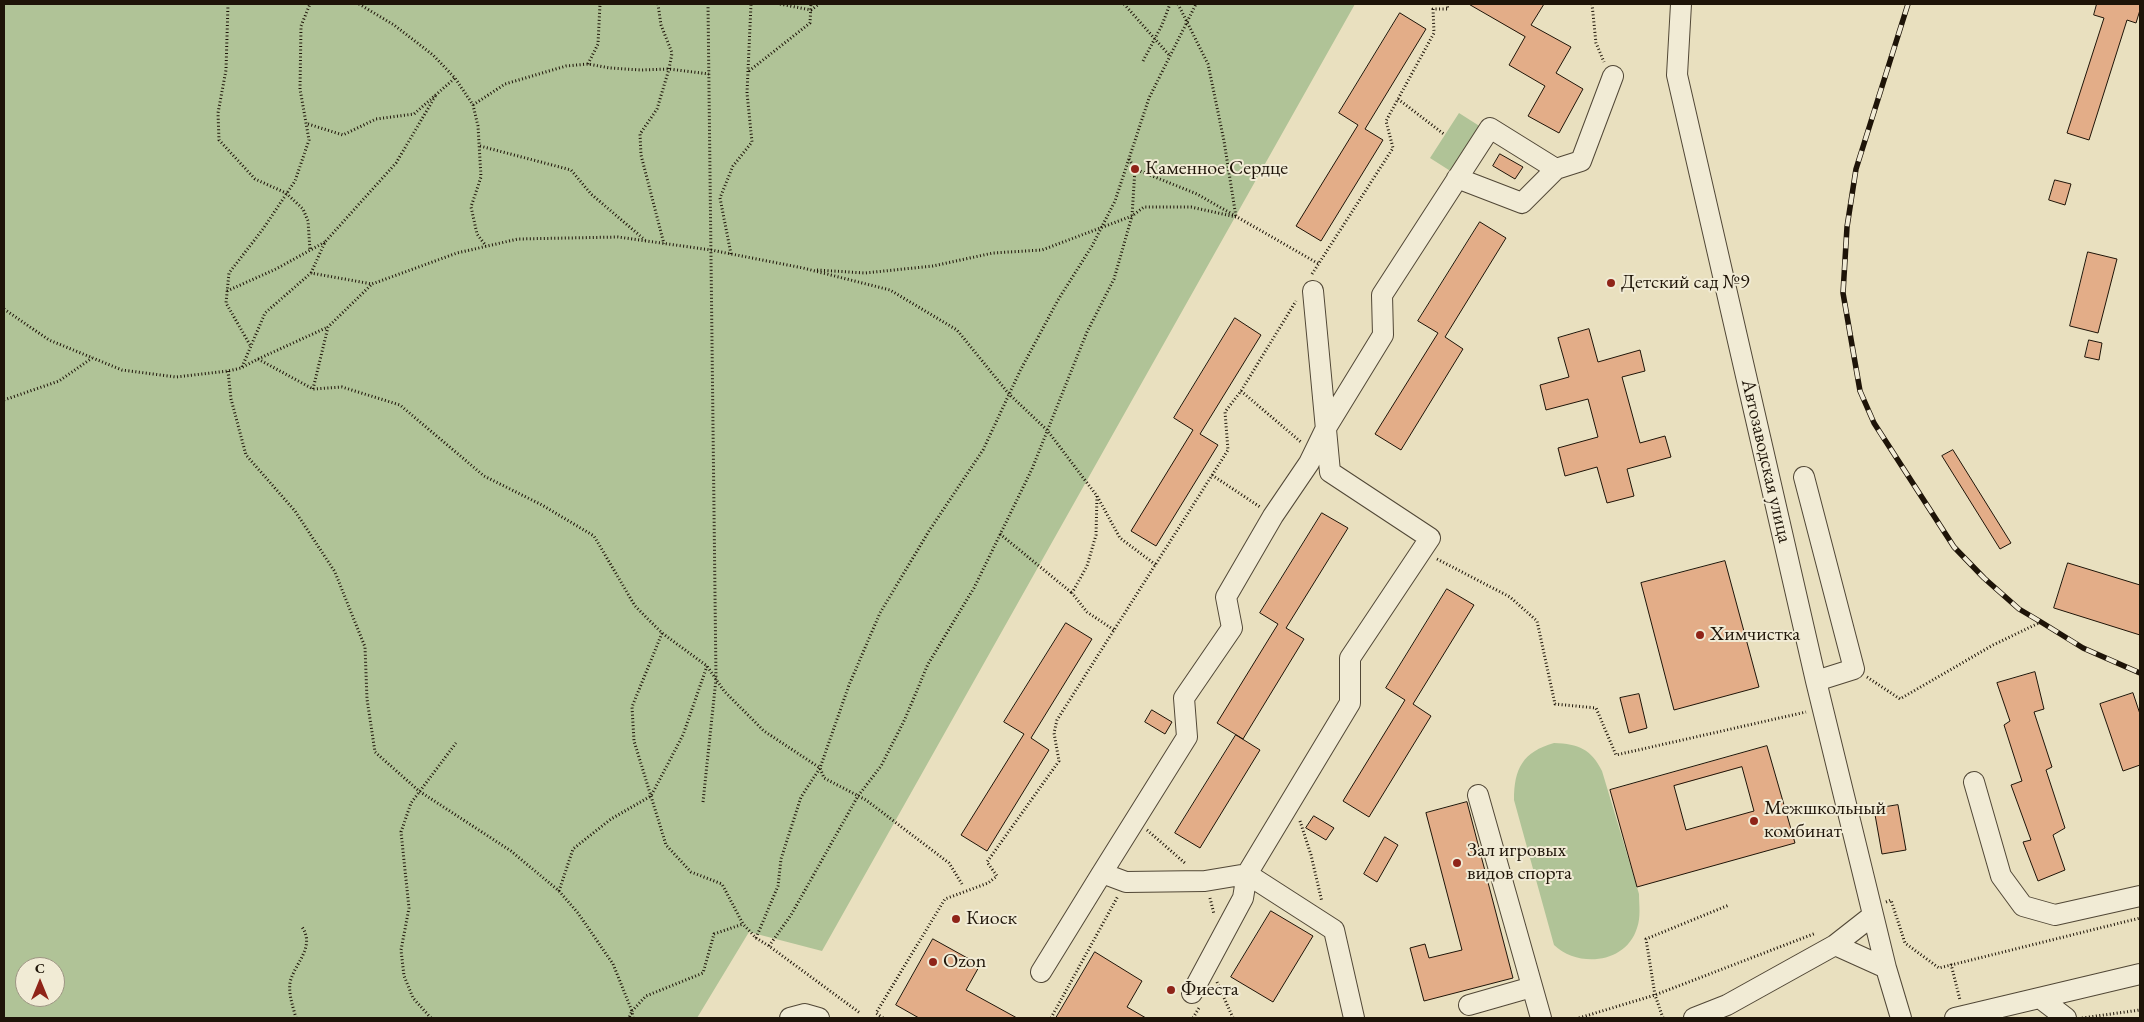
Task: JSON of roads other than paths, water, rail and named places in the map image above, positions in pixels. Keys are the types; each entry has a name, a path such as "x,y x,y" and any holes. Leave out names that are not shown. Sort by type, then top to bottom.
{"street":[{"name":"Автозаводская улица","path":"1681,4 1678,75 1816,681 1871,910 1901,1018"},
{"path":"1458,178 1522,203 1556,169 1581,161 1613,76"},
{"path":"1041,972 1187,737 1184,698 1232,628 1226,597 1383,335 1382,295 1490,128 1556,169"},
{"path":"1192,993 1243,898 1246,874 1350,703 1350,658 1430,538 1330,472 1326,428 1307,289"},
{"path":"1804,477 1854,669 1816,681"},
{"path":"1974,782 2001,876 2023,906 2055,915 2140,896"},
{"path":"1478,795 1541,1018"},
{"path":"1102,873 1126,882 1205,881 1246,874 1334,930 1354,1018"},
{"path":"1694,1018 1731,1012 1835,945 1871,910"},
{"path":"1835,945 1886,968"},
{"path":"1959,1017 2140,974"},
{"path":"1469,1005 1532,987"},
{"path":"2040,998 2066,1018"}],"railway":[{"path":"1908,4 1856,169 1847,227 1843,293 1860,391 1874,423 1954,547 1984,578 2019,609 2083,648 2140,673"}],"place":[{"name":"Каменное Сердце","path":"1135,169"},
{"name":"Детский сад №9","path":"1611,283"},
{"name":"Химчистка","path":"1700,635"},
{"name":"Межшкольный комбинат","path":"1754,821"},
{"name":"Зал игровых видов спорта","path":"1457,863"},
{"name":"Киоск","path":"956,919"},
{"name":"Ozon","path":"933,962"},
{"name":"Фиеста","path":"1171,990"}]}
